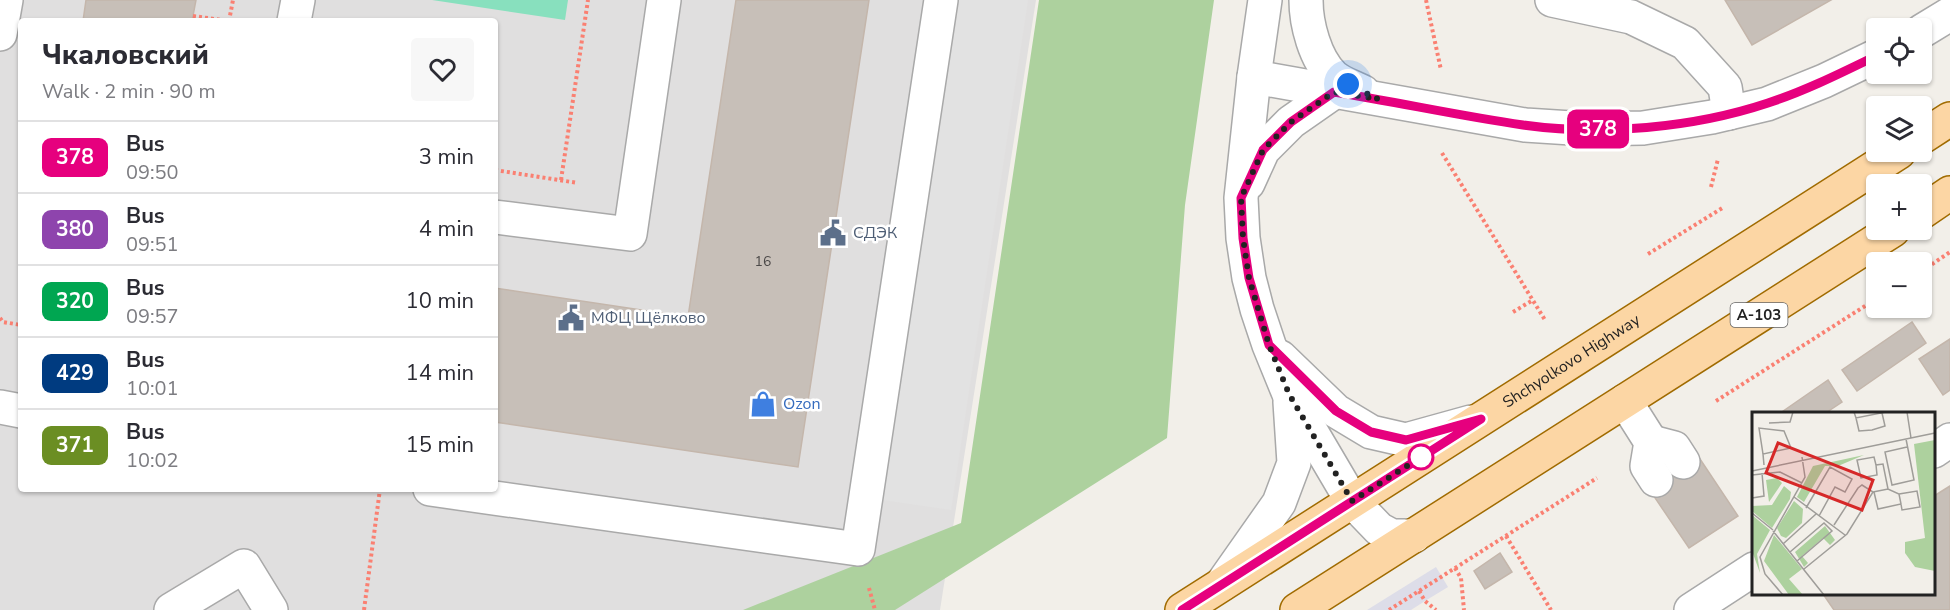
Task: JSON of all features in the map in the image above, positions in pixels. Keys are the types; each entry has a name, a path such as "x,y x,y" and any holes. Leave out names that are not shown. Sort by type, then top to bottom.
{"main road":[{"path":"1932,131 1950,119"},
{"name":"Shchyolkovo Highway","path":"1182,610 1883,162"},
{"path":"1932,205 1950,193"},
{"name":"А-103","path":"1297,610 1877,240"}],"street":[{"path":"0,34 6,0"},
{"path":"295,18 298,0"},
{"path":"498,217 630,234 664,0"},
{"path":"451,492 858,549 941,0"},
{"path":"1265,0 1241,198 1243,238 1249,278 1269,345 1289,394 1352,501 1379,529 1392,536 1414,536"},
{"path":"1305,0 1315,49 1333,77 1378,99"},
{"path":"1552,0 1631,17 1685,43 1725,87 1729,113"},
{"path":"1932,25 1950,14"},
{"path":"1254,77 1525,125 1587,129 1643,128 1767,104 1866,61"},
{"path":"1241,198 1263,150 1291,122 1334,92"},
{"path":"1269,345 1336,411 1371,432 1406,440 1481,419"},
{"path":"1221,585 1280,503 1294,463 1289,394"},
{"path":"1625,401 1652,442 1674,448 1683,462"},
{"path":"0,407 18,410"},
{"path":"1935,450 1950,440"},
{"path":"1652,442 1647,466 1656,480"},
{"path":"171,610 244,566 271,610"},
{"path":"1691,610 1752,570"}],"path":[{"path":"230,18 233,0"},
{"path":"561,180 588,0"},
{"path":"1426,0 1441,70"},
{"path":"193,16 207,18"},
{"path":"1440,150 1545,320"},
{"path":"1711,187 1718,157"},
{"path":"1648,254 1724,207"},
{"path":"1932,264 1950,252"},
{"path":"1513,312 1533,300"},
{"path":"1716,401 1866,305"},
{"path":"0,318 3,322 18,324"},
{"path":"1389,610 1597,478"},
{"path":"364,610 380,492"},
{"path":"1506,536 1551,610"},
{"path":"1455,568 1461,578 1464,610"},
{"path":"1419,591 1425,601 1436,610"}],"shaded area":[{"path":"0,0 1036,0 940,610 0,610"},
{"path":"951,0 1028,0 951,510 876,499"},
{"path":"1436,567 1448,587 1411,610 1367,610"}],"green space":[{"path":"432,0 568,0 565,20"},
{"path":"1039,0 1214,0 1185,205 1167,438 895,610 743,610 961,523"}],"building":[{"path":"86,0 196,0 193,18 83,18"},
{"path":"736,0 869,0 798,467 498,422 498,288 688,317"},
{"path":"1725,0 1831,0 1752,45"},
{"path":"1912,322 1926,343 1857,391 1842,370"},
{"path":"1950,339 1950,390 1943,395 1919,359"},
{"path":"1828,380 1842,402 1827,412 1782,412"},
{"path":"1696,453 1738,516 1689,548 1647,486"},
{"path":"1950,486 1950,610 1834,610 1824,595 1935,595 1935,495"},
{"path":"1500,553 1512,572 1485,589 1474,571"}],"bus line":[{"name":"378","path":"1182,610 1481,419 1406,440 1371,432 1336,411 1269,345 1249,278 1243,238 1241,198 1263,150 1291,122 1334,92 1525,125 1587,129 1643,128 1712,117 1767,104 1866,61"}],"place":[{"name":"СДЭК","path":"833,233"},
{"name":"МФЦ Щёлково","path":"571,318"},
{"name":"Ozon","path":"763,404"}],"route":[{"path":"1348,84 1378,99 1334,92 1291,122 1263,150 1241,198 1243,238 1249,278 1269,345 1289,394 1352,501 1426,454 1421,457"}]}
